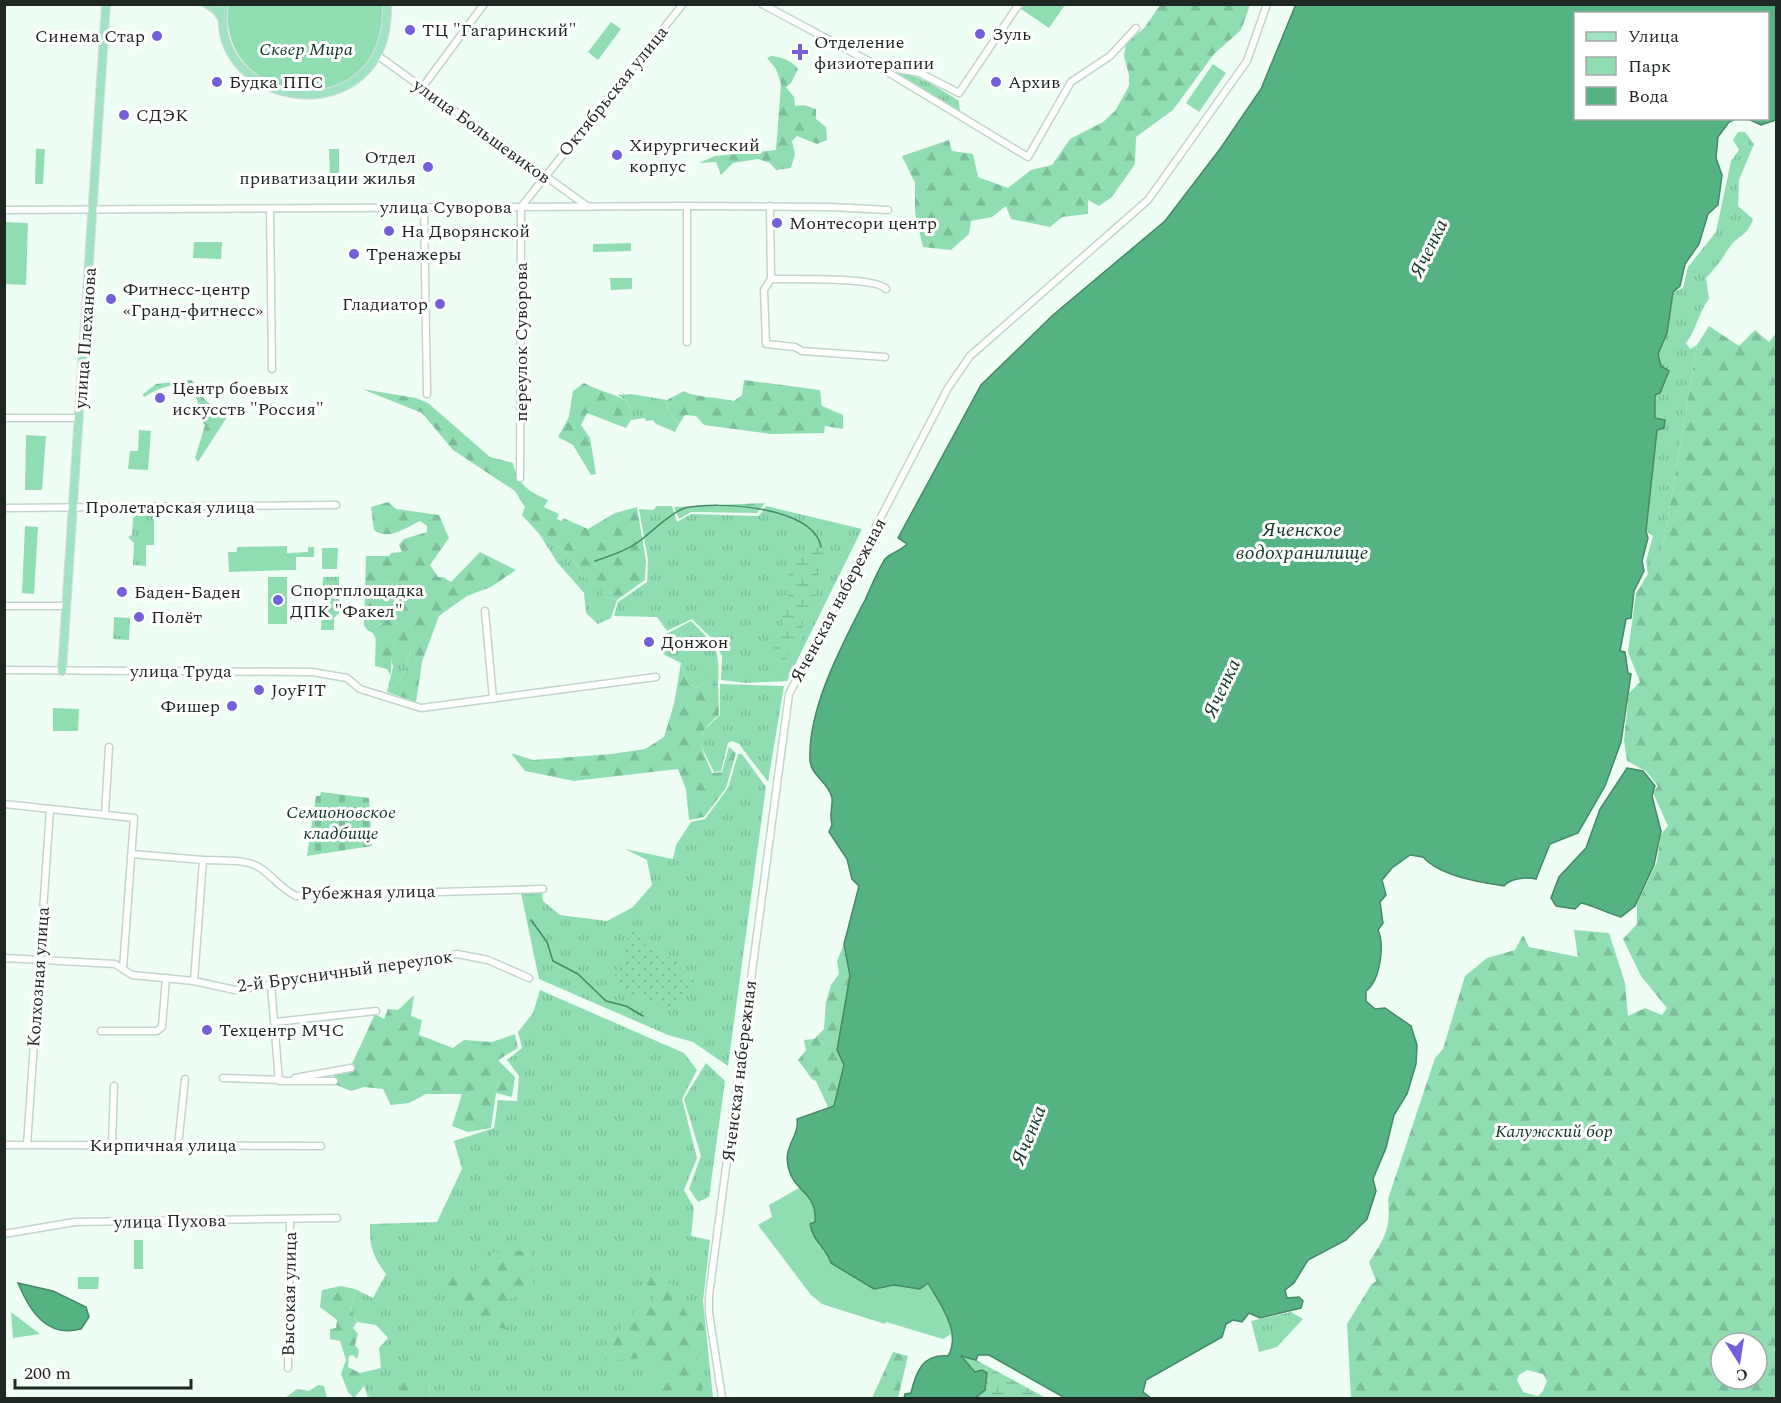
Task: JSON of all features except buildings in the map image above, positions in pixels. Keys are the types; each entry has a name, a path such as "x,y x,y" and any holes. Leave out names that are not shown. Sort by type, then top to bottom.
{"main road":[{"name":"улица Плеханова","path":"62,671 106,4"},
{"path":"207,4 216,10 224,21"},
{"path":"224,4 224,21 228,40 244,68 255,79 284,93 308,96 332,92 360,76 377,55 387,29 387,4"}],"street":[{"path":"422,88 484,4"},
{"name":"Октябрьская улица","path":"521,207 683,4"},
{"path":"762,4 876,65 1028,157 1071,82 1110,56 1136,28"},
{"path":"876,65 920,73 958,93 1018,4"},
{"name":"Яченская набережная","path":"722,1398 709,1313 709,1295 789,694 948,388 970,356 1148,200 1246,61 1267,4"},
{"name":"улица Большевиков","path":"377,55 587,206"},
{"name":"улица Суворова","path":"4,210 587,206 770,206 888,210"},
{"path":"687,206 687,342"},
{"path":"770,206 771,279 764,290 766,344 795,347 802,351 885,357"},
{"path":"424,207 427,394"},
{"name":"переулок Суворова","path":"520,477 521,207"},
{"path":"270,209 272,369"},
{"path":"771,279 831,279 875,284 886,289"},
{"path":"4,418 79,418"},
{"name":"Пролетарская улица","path":"4,508 336,505"},
{"path":"4,606 66,606"},
{"path":"485,611 493,699 656,677"},
{"name":"улица Труда","path":"4,670 312,672 351,679 360,689 421,708 493,699"},
{"path":"105,815 109,747"},
{"path":"4,804 134,818 123,968"},
{"name":"Колхозная улица","path":"27,1145 50,809"},
{"name":"Рубежная улица","path":"132,854 238,862 261,868 280,887 296,896 543,889"},
{"path":"194,981 203,860"},
{"name":"2-й Брусничный переулок","path":"4,958 115,964 132,975 194,981 236,990 421,962 457,954 488,960 529,978"},
{"path":"101,1030 157,1031 162,1026 166,978"},
{"path":"271,985 276,1022 279,1081"},
{"path":"276,1022 376,1011"},
{"path":"279,1081 351,1068"},
{"path":"223,1078 334,1081"},
{"path":"178,1146 185,1079"},
{"path":"112,1145 114,1086"},
{"name":"Кирпичная улица","path":"4,1145 321,1146"},
{"name":"улица Пухова","path":"4,1234 75,1222 337,1218"},
{"name":"Высокая улица","path":"288,1368 290,1220"}],"green space":[{"name":"Сквер Мира","path":"228,5 384,5 382,37 367,67 345,84 319,91 291,90 265,80 244,62 231,37"},
{"path":"1024,5 1065,5 1049,28 1021,9"},
{"path":"1160,5 1250,5 1241,30 1214,54 1173,110 1136,137 1135,164 1112,197 1099,206 1088,200 1088,214 1062,217 1050,227 1011,219 1006,206 992,217 971,221 969,234 951,250 923,247 915,213 915,183 902,156 949,140 952,151 973,154 978,177 1008,188 1031,170 1052,165 1070,139 1103,122 1115,111 1129,86 1129,75 1124,56 1126,44 1145,27"},
{"path":"611,22 621,29 598,60 588,52"},
{"path":"771,56 786,60 798,69 791,83 786,87 794,97 795,106 804,105 816,109 816,119 826,127 827,140 817,144 797,136 792,141 795,154 791,168 776,170 770,163 758,159 733,163 721,175 716,162 699,163 715,156 776,150 781,84 776,69 767,58"},
{"path":"1213,64 1226,73 1199,112 1186,103"},
{"path":"886,69 916,77 940,89 959,101 960,113"},
{"path":"1738,132 1745,132 1754,144 1739,180 1738,206 1753,219 1745,233 1732,244 1706,278 1709,299 1686,343 1690,349 1697,345 1662,552 1648,576 1646,561 1653,536 1646,531 1657,430 1664,428 1665,421 1655,419 1655,395 1661,366 1658,354 1667,333 1673,292 1683,288 1688,267 1716,232 1731,161 1739,150 1733,140"},
{"path":"36,149 45,149 43,184 35,184"},
{"path":"329,149 339,149 339,178 330,178"},
{"path":"5,222 28,223 26,285 5,284"},
{"path":"194,242 222,242 221,259 193,258"},
{"path":"631,243 631,251 593,252 593,244"},
{"path":"610,278 632,278 632,289 611,290"},
{"name":"Калужский бор","path":"1709,326 1739,346 1755,330 1769,342 1776,333 1776,1348 1774,1349 1776,1398 1351,1398 1347,1324 1371,1285 1376,1281 1369,1262 1386,1232 1389,1218 1388,1199 1435,1058 1443,1049 1465,976 1487,958 1515,950 1523,935 1529,947 1578,957 1574,930 1609,933 1625,983 1628,1016 1645,1008 1662,1015 1667,1008 1641,976 1623,939 1637,924 1637,904 1657,862 1661,834 1668,826 1653,793 1658,786 1646,771 1627,761 1624,740 1629,693 1640,682 1628,652 1636,593 1662,552 1697,345","holes":["1527,1370 1543,1374 1547,1381 1538,1396 1523,1392 1517,1380 1519,1375"]},
{"path":"192,380 205,400 227,417 198,462 195,458 205,425 193,411 199,405 190,387 181,384 174,385 145,397 142,395 156,384"},
{"path":"744,380 820,390 822,406 843,415 843,429 825,426 824,433 771,434 704,425 696,416 685,415 679,424 668,412 667,400 684,391 734,401 742,395"},
{"path":"584,383 629,403 631,420 626,428 587,413 581,425 590,438 596,474 591,475 573,445 558,437 569,417 573,391"},
{"path":"362,389 416,398 428,403 490,457 513,463 521,482 535,494 548,500 544,507 559,514 557,519 562,521 563,518 588,529 615,513 637,507 646,561 645,580 617,600 603,597 600,584 584,577 570,555 540,535 522,515 525,507 515,491 453,450 422,413"},
{"path":"631,394 667,400 668,412 679,424 675,432 656,424 653,420 646,421 645,418 631,420 629,403 618,395"},
{"path":"139,430 151,431 148,470 128,469 130,451 138,451"},
{"path":"26,435 46,436 42,490 25,490"},
{"path":"388,502 396,509 439,515 449,538 430,565 438,577 451,582 480,552 516,570 491,587 467,596 439,616 422,662 416,702 387,692 403,676 411,650 406,643 394,643 390,675 387,669 375,666 376,627 396,608 398,596 396,580 388,584 384,592 372,595 371,623 367,630 364,625 366,556 389,556 391,553 402,552 399,545 404,539 427,532 427,526 420,521 391,534 374,530 371,507"},
{"path":"765,503 757,513 691,512 679,519 674,507"},
{"path":"657,506 672,506 677,522 691,514 759,516 766,506 862,529 787,681 746,683 721,680 722,656 712,639 692,619 667,631 657,617 614,616 618,602 647,582 648,560 639,509 653,510"},
{"path":"136,515 154,515 154,545 146,545 146,566 133,565 134,543 128,537 132,535 133,518"},
{"path":"25,526 38,527 34,594 22,593"},
{"path":"540,535 570,555 584,577 601,584 603,597 617,600 611,618 598,624 586,613 584,593 557,562"},
{"path":"816,544 825,549 825,562 818,576 820,588 804,616 800,645 789,646 786,661 776,660 772,637 782,629 782,617 790,602 788,579 790,572 798,560 812,553"},
{"path":"287,546 287,570 229,572 228,552 237,552 237,547"},
{"path":"308,547 314,547 314,557 296,557 296,570 287,570 287,553 308,552"},
{"path":"322,548 338,548 337,569 322,569"},
{"name":"Спортплощадка ДПК \"Факел\"","path":"268,577 287,577 287,624 268,624"},
{"path":"323,577 339,577 339,613 334,618 334,630 321,630"},
{"path":"396,579 398,596 396,608 376,627 376,639 373,633 367,630 371,623 372,595"},
{"path":"114,617 130,618 129,640 113,639"},
{"path":"691,621 715,648 718,662 718,684 707,680 697,688 688,683 681,663 663,654 666,634"},
{"path":"406,642 411,650 403,676 387,692 393,667 390,653 394,643"},
{"path":"681,663 688,683 697,688 707,680 718,684 719,715 705,730 701,741 712,773 722,772 729,747 736,753 726,788 704,817 689,820 686,789 678,769 574,781 525,771 511,753 533,760 645,749 664,737 674,704"},
{"path":"720,684 784,686 768,782 739,744 732,741 728,743 721,771 714,772 701,741 705,730 720,715"},
{"path":"53,708 79,709 78,731 53,731"},
{"path":"738,754 742,754 766,787 728,1066 693,1042 668,1035 539,979 521,893 542,893 543,901 560,915 607,921 633,907 652,885 647,860 625,849 673,859 676,845 691,822 705,819 728,788"},
{"name":"Семионовское кладбище","path":"321,792 369,798 372,846 307,856 316,796 320,796"},
{"path":"629,930 643,938 646,948 681,962 680,973 694,981 689,991 684,989 677,1012 627,993 614,978 623,959"},
{"path":"844,944 850,976 837,1049 844,1065 834,1106 828,1107 816,1081 798,1060 806,1050 804,1040 814,1039 824,1029 826,1002 831,985 839,974 837,961"},
{"path":"540,990 684,1053 697,1070 682,1099 697,1158 684,1190 694,1208 691,1236 710,1240 703,1301 713,1398 431,1398 428,1383 388,1395 370,1394 368,1398 360,1373 381,1368 379,1348 388,1338 376,1325 357,1322 351,1310 355,1289 373,1298 386,1274 373,1251 370,1224 437,1222 462,1169 454,1141 494,1128 498,1100 517,1101 519,1076 507,1060 522,1048 518,1032 533,1013"},
{"path":"414,995 411,1016 422,1020 419,1035 453,1048 464,1040 492,1042 515,1034 518,1048 498,1060 515,1077 512,1097 496,1093 491,1128 468,1132 452,1126 462,1094 426,1094 409,1103 391,1105 383,1089 364,1087 351,1091 334,1084 334,1069 351,1066 375,1014 384,1019 388,1009 398,1010"},
{"path":"706,1063 725,1081 709,1197 698,1202 689,1189 701,1156 684,1099"},
{"path":"799,1188 805,1189 816,1210 928,1283 950,1322 951,1334 943,1339 886,1322 885,1324 822,1304 811,1295 758,1225 772,1217 769,1205"},
{"path":"134,1240 143,1240 143,1269 134,1269"},
{"path":"530,1250 534,1292 508,1299 507,1330 472,1318 467,1303 431,1284 436,1272 475,1273 489,1253"},
{"path":"654,1274 675,1287 691,1325 703,1322 707,1346 702,1349 696,1361 703,1389 696,1398 643,1398 660,1369 642,1358 604,1361 625,1320 634,1323 634,1305 650,1307 656,1292 641,1279"},
{"path":"78,1277 99,1277 98,1289 78,1289"},
{"path":"341,1286 355,1289 351,1310 357,1322 353,1328 358,1334 355,1345 359,1350 357,1359 353,1355 349,1356 348,1367 360,1373 365,1385 354,1398 348,1392 341,1374 346,1360 340,1341 330,1339 330,1329 336,1328 337,1320 320,1307 322,1290"},
{"path":"11,1312 40,1334 13,1338"},
{"path":"1291,1312 1303,1319 1277,1347 1259,1352 1251,1321"},
{"path":"893,1352 908,1356 898,1398 872,1398"},
{"path":"959,1355 976,1360 1046,1398 975,1398 981,1393 976,1372"},
{"path":"402,1369 428,1383 431,1398 369,1398 370,1394 382,1391 388,1395 401,1389 399,1379"},
{"path":"318,1385 324,1386 327,1398 285,1398 297,1389 309,1391"}],"water":[{"name":"Яченское водохранилище","path":"1296,4 1776,5 1776,120 1761,125 1750,120 1769,120 1769,12 1574,12 1574,120 1734,120 1729,122 1718,137 1716,158 1722,175 1718,205 1708,214 1699,244 1685,264 1680,286 1673,292 1667,333 1658,354 1661,366 1669,371 1660,393 1655,395 1655,418 1665,420 1664,428 1657,430 1646,531 1648,538 1642,561 1644,571 1634,591 1631,618 1626,619 1620,651 1625,652 1628,673 1631,674 1621,742 1605,786 1578,833 1550,844 1536,879 1519,879 1504,886 1483,882 1460,877 1439,869 1423,857 1410,855 1392,868 1382,880 1386,895 1380,902 1383,923 1378,930 1381,944 1380,962 1375,979 1366,991 1366,1001 1375,1009 1385,1008 1411,1026 1417,1045 1416,1064 1407,1094 1394,1115 1386,1148 1373,1179 1376,1191 1367,1219 1346,1240 1308,1260 1294,1283 1285,1290 1287,1298 1299,1297 1303,1301 1301,1308 1260,1318 1249,1313 1242,1322 1233,1320 1226,1324 1222,1337 1146,1380 1143,1392 1151,1398 1065,1398 989,1355 978,1355 976,1360 961,1356 975,1372 982,1370 987,1373 985,1390 975,1398 904,1398 905,1394 911,1393 918,1371 927,1361 939,1356 948,1356 952,1347 952,1337 948,1318 928,1283 920,1289 894,1285 874,1289 831,1263 810,1224 815,1222 813,1205 793,1180 787,1156 796,1132 797,1119 834,1106 844,1065 837,1050 850,976 844,944 859,886 852,879 847,859 829,832 832,825 832,798 811,765 811,739 820,698 837,657 885,559 907,544 898,538 981,385 1053,315 1165,221 1220,149 1261,89"},
{"path":"1627,768 1643,771 1655,786 1652,796 1661,831 1654,865 1635,906 1621,917 1581,903 1575,909 1556,906 1551,898 1559,877 1586,848 1600,809"},
{"path":"18,1283 53,1291 86,1307 89,1317 81,1329 58,1330 49,1326 34,1313"}],"waterway":[{"path":"595,561 636,544 680,510 700,506 741,506 784,515 801,523 814,533 821,547"},
{"path":"531,920 547,942 553,961 578,974 606,1001 626,1006 643,1016"}],"place":[{"name":"ТЦ \"Гагаринский\"","path":"410,30"},
{"name":"Зуль","path":"980,34"},
{"name":"Синема Стар","path":"157,36"},
{"name":"Отделение физиотерапии","path":"800,52"},
{"name":"Будка ППС","path":"217,82"},
{"name":"Архив","path":"996,82"},
{"name":"СДЭК","path":"124,115"},
{"name":"Хирургический корпус","path":"617,155"},
{"name":"Отдел приватизации жилья","path":"428,167"},
{"name":"Монтесори центр","path":"777,223"},
{"name":"На Дворянской","path":"389,231"},
{"name":"Тренажеры","path":"354,254"},
{"name":"Фитнесс-центр «Гранд-фитнесс»","path":"111,299"},
{"name":"Гладиатор","path":"440,304"},
{"name":"Центр боевых искусств \"Россия\"","path":"160,398"},
{"name":"Баден-Баден","path":"122,592"},
{"name":"Спортплощадка ДПК \"Факел\"","path":"278,600"},
{"name":"Полёт","path":"139,617"},
{"name":"Донжон","path":"649,642"},
{"name":"JoyFIT","path":"259,690"},
{"name":"Фишер","path":"232,706"},
{"name":"Техцентр МЧС","path":"207,1030"}],"water label":[{"name":"Яченка","path":"1428,248"},
{"name":"Яченка","path":"1221,688"},
{"name":"Яченка","path":"1028,1135"}]}
